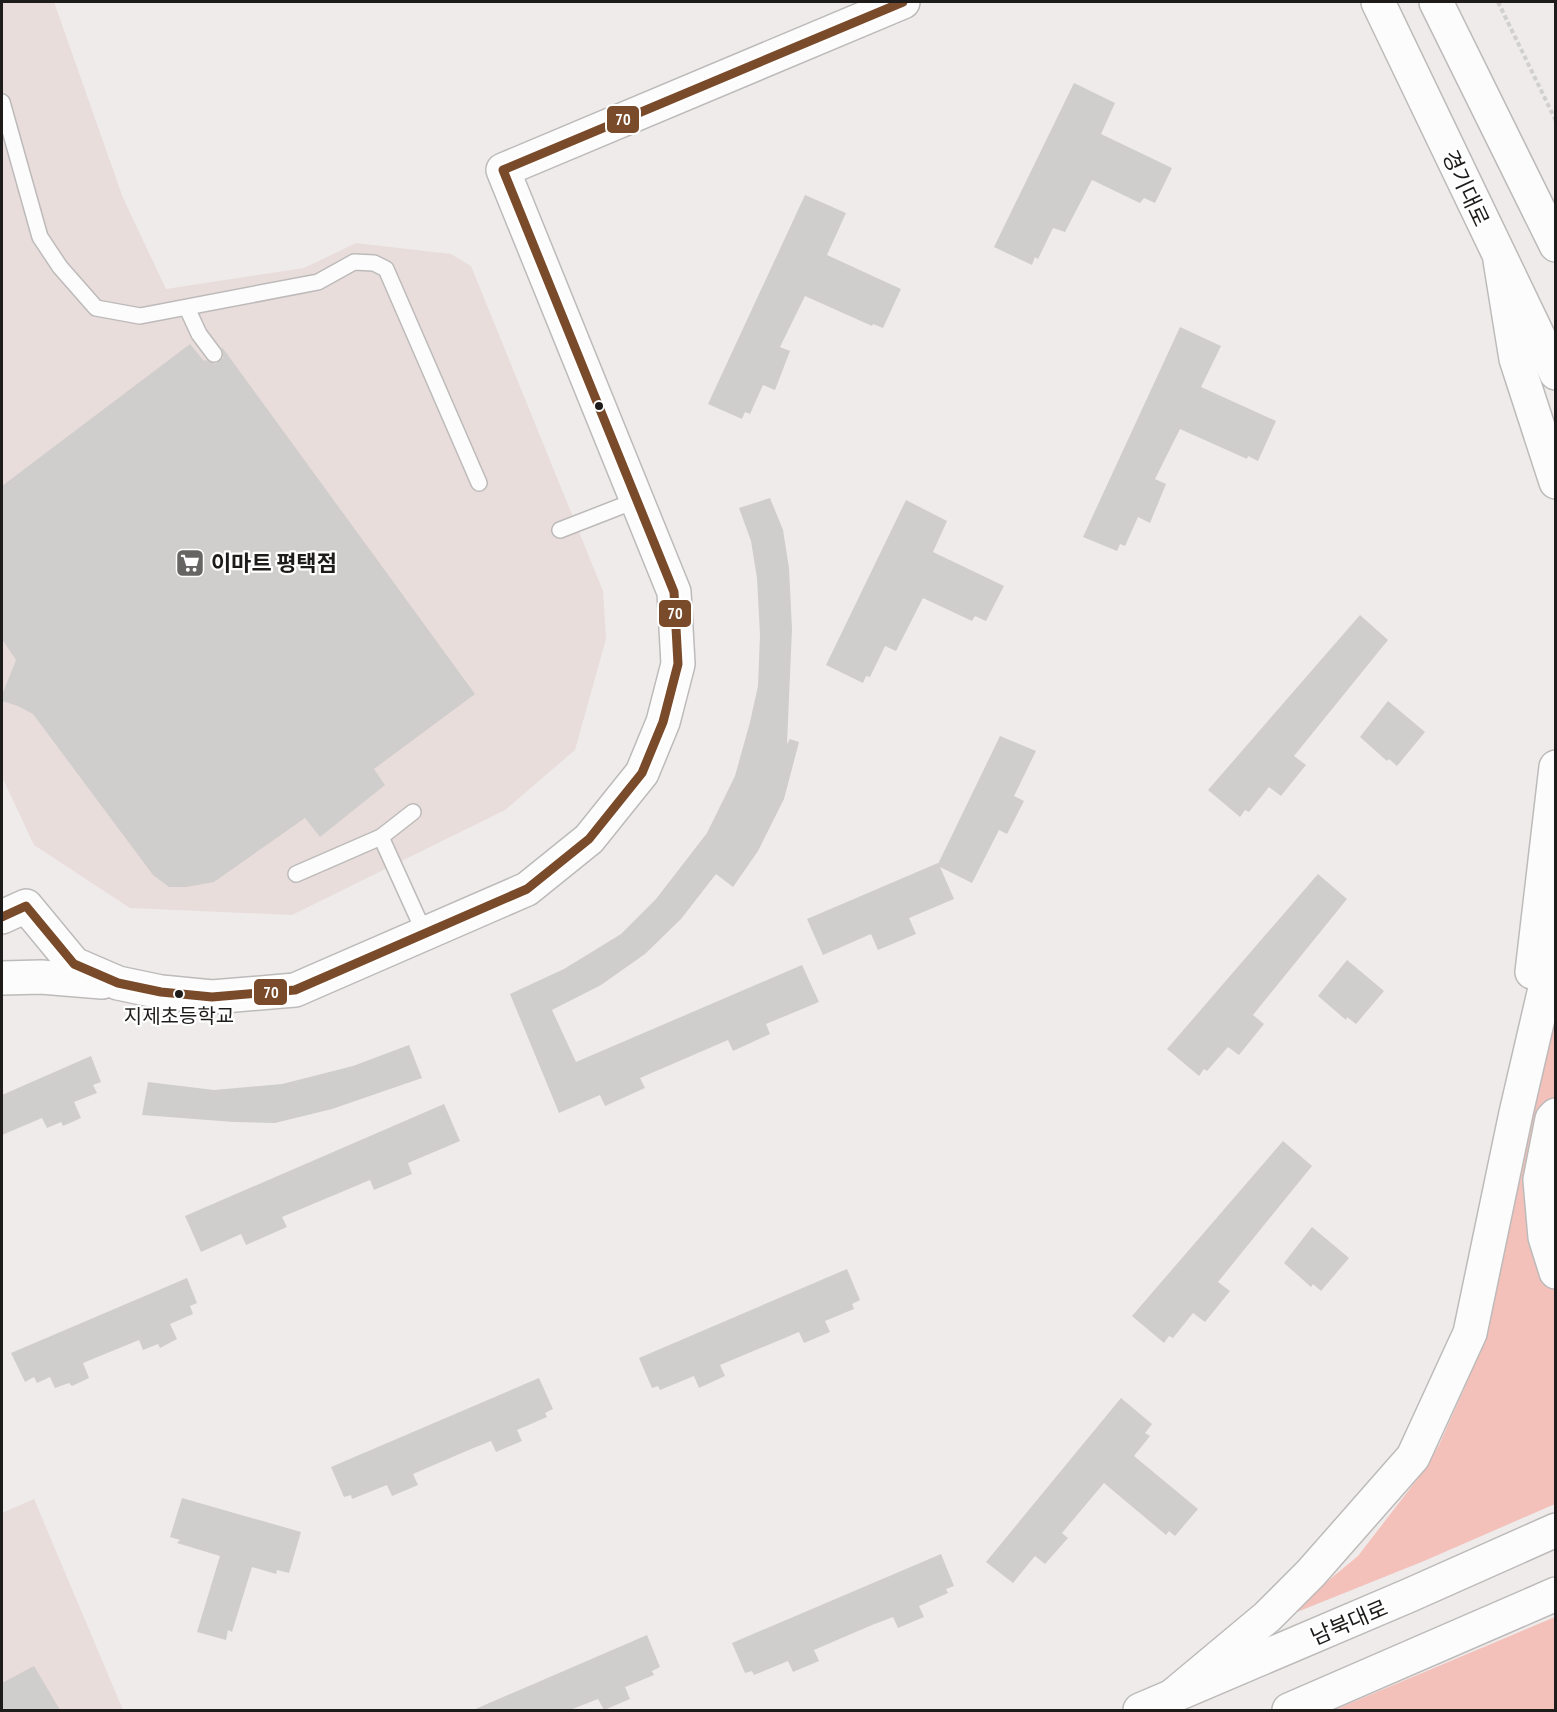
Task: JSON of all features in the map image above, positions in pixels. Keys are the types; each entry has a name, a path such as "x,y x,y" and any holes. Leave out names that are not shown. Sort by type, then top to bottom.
{"main road":[{"path":"2,978 41,977 118,983 161,992 212,997 295,990 527,889 589,839 642,773 663,722 678,664 674,592 503,170 903,2"},
{"name":"경기대로","path":"1378,2 1556,373"},
{"path":"1436,2 1556,245"},
{"path":"1500,260 1516,359 1556,482"},
{"path":"1516,1113 1556,767"},
{"path":"2,917 26,906 74,964 118,983"},
{"path":"1170,1698 1267,1617 1311,1573 1413,1456 1470,1333 1516,1113 1556,940"},
{"path":"1556,1115 1552,1119 1540,1180 1545,1237 1556,1272"},
{"name":"남북대로","path":"1140,1710 1556,1530"},
{"path":"1288,1710 1556,1594"}],"lane":[{"path":"2,102 40,237 60,267 96,308 140,316 318,282 354,262 374,263 386,269 479,483"},
{"path":"188,308 199,334 214,354"},
{"path":"560,530 637,500"},
{"path":"296,874 381,837 414,812"},
{"path":"381,837 425,934"}],"path":[{"path":"1498,2 1556,121"}],"shaded area":[{"path":"2,2 54,2 123,198 166,289 304,268 356,243 451,254 471,266 603,591 606,639 575,750 505,810 292,915 130,908 34,845 2,777"},
{"path":"1555,978 1555,1097 1547,1108 1532,1239 1555,1292 1555,1504 1424,1561 1297,1612 1295,1608 1358,1556 1422,1473 1439,1445 1468,1380 1485,1331"},
{"path":"34,1499 123,1710 2,1710 2,1513"},
{"path":"1555,1617 1555,1710 1334,1710"}],"building":[{"path":"1074,83 1115,103 1101,134 1172,168 1155,203 1144,198 1140,203 1092,180 1065,232 1053,228 1038,259 1035,257 1032,265 994,247"},
{"path":"805,195 846,213 827,255 901,289 883,328 873,324 872,326 805,296 780,347 790,351 775,390 763,385 750,414 745,412 742,419 708,404"},
{"path":"1180,327 1221,346 1201,387 1276,421 1258,461 1248,456 1247,459 1180,429 1155,479 1166,484 1150,523 1138,517 1125,546 1120,544 1117,551 1083,537"},
{"name":"이마트 평택점","path":"190,344 204,361 215,364 223,358 222,347 475,694 374,769 385,785 320,837 305,818 214,882 186,887 169,887 153,875 33,714 2,701 2,695 16,660 2,639 2,486"},
{"path":"770,498 783,530 789,568 792,629 787,744 790,739 799,742 784,799 758,851 733,887 716,874 681,919 645,954 601,985 552,1010 576,1062 802,965 819,1002 766,1024 770,1034 733,1051 728,1040 640,1078 645,1088 605,1106 600,1095 559,1113 510,994 564,969 621,934 656,899 707,833 735,776 758,686 760,635 757,578 751,541 739,508"},
{"path":"906,500 947,521 933,552 1004,586 986,621 975,616 972,621 923,598 896,651 885,646 870,677 866,676 863,683 826,665"},
{"path":"1360,615 1388,640 1294,756 1306,765 1281,796 1269,787 1249,812 1245,810 1240,817 1208,790"},
{"path":"1388,701 1425,732 1397,766 1389,759 1387,761 1360,737"},
{"path":"1000,736 1036,751 1014,796 1024,801 1007,834 999,830 972,883 940,867 954,899 909,918 916,934 878,950 871,934 823,955 807,919 938,864"},
{"path":"1318,874 1347,899 1253,1015 1264,1024 1239,1055 1228,1047 1207,1071 1204,1069 1199,1076 1167,1049"},
{"path":"1347,960 1384,991 1356,1024 1347,1017 1346,1020 1318,996"},
{"path":"409,1045 422,1078 332,1109 275,1123 142,1115 148,1082 214,1090 282,1084 353,1066"},
{"path":"91,1056 101,1082 93,1085 97,1093 74,1102 81,1118 63,1126 61,1122 47,1128 42,1118 2,1135 2,1095"},
{"path":"444,1104 460,1141 408,1163 412,1174 374,1190 370,1180 282,1217 287,1227 246,1245 241,1234 201,1252 185,1216"},
{"path":"1283,1141 1312,1166 1218,1282 1230,1291 1205,1322 1193,1313 1173,1338 1169,1336 1164,1343 1132,1316"},
{"path":"1312,1227 1349,1258 1321,1291 1313,1284 1311,1287 1284,1263"},
{"path":"847,1269 860,1300 852,1304 854,1309 825,1321 830,1332 804,1343 799,1332 720,1365 725,1376 699,1388 694,1376 660,1390 658,1386 652,1388 639,1358"},
{"path":"187,1278 197,1303 190,1306 193,1314 170,1324 177,1339 160,1348 158,1344 143,1350 139,1340 83,1363 89,1378 72,1386 69,1383 55,1388 50,1377 37,1383 34,1377 25,1382 11,1353"},
{"path":"539,1378 553,1409 545,1413 547,1417 517,1430 522,1441 496,1452 491,1441 471,1449 413,1474 418,1485 392,1496 387,1485 352,1499 351,1495 344,1497 331,1467"},
{"path":"1121,1398 1152,1424 1145,1433 1150,1436 1134,1456 1198,1509 1175,1536 1169,1531 1166,1535 1104,1483 1062,1533 1068,1538 1045,1564 1035,1556 1013,1583 986,1562"},
{"path":"182,1498 301,1532 289,1573 277,1570 276,1574 252,1567 232,1632 228,1630 226,1640 197,1632 220,1556 177,1543 180,1540 170,1537"},
{"path":"941,1554 954,1586 946,1589 948,1593 919,1606 924,1617 898,1628 893,1617 872,1625 814,1650 819,1661 793,1672 788,1661 754,1675 752,1671 745,1673 732,1643"},
{"path":"647,1635 660,1667 652,1671 654,1675 625,1687 630,1699 604,1710 598,1699 570,1710 473,1710"},
{"path":"34,1666 60,1710 2,1710 2,1683"}],"transit line":[{"name":"70","path":"2,917 26,906 74,964 118,983 161,992 212,997 295,990 527,889 589,839 642,773 663,722 678,664 674,592 503,170 903,2"}],"place":[{"name":"이마트 평택점","path":"190,563"},
{"name":"지제초등학교","path":"179,994"}]}
